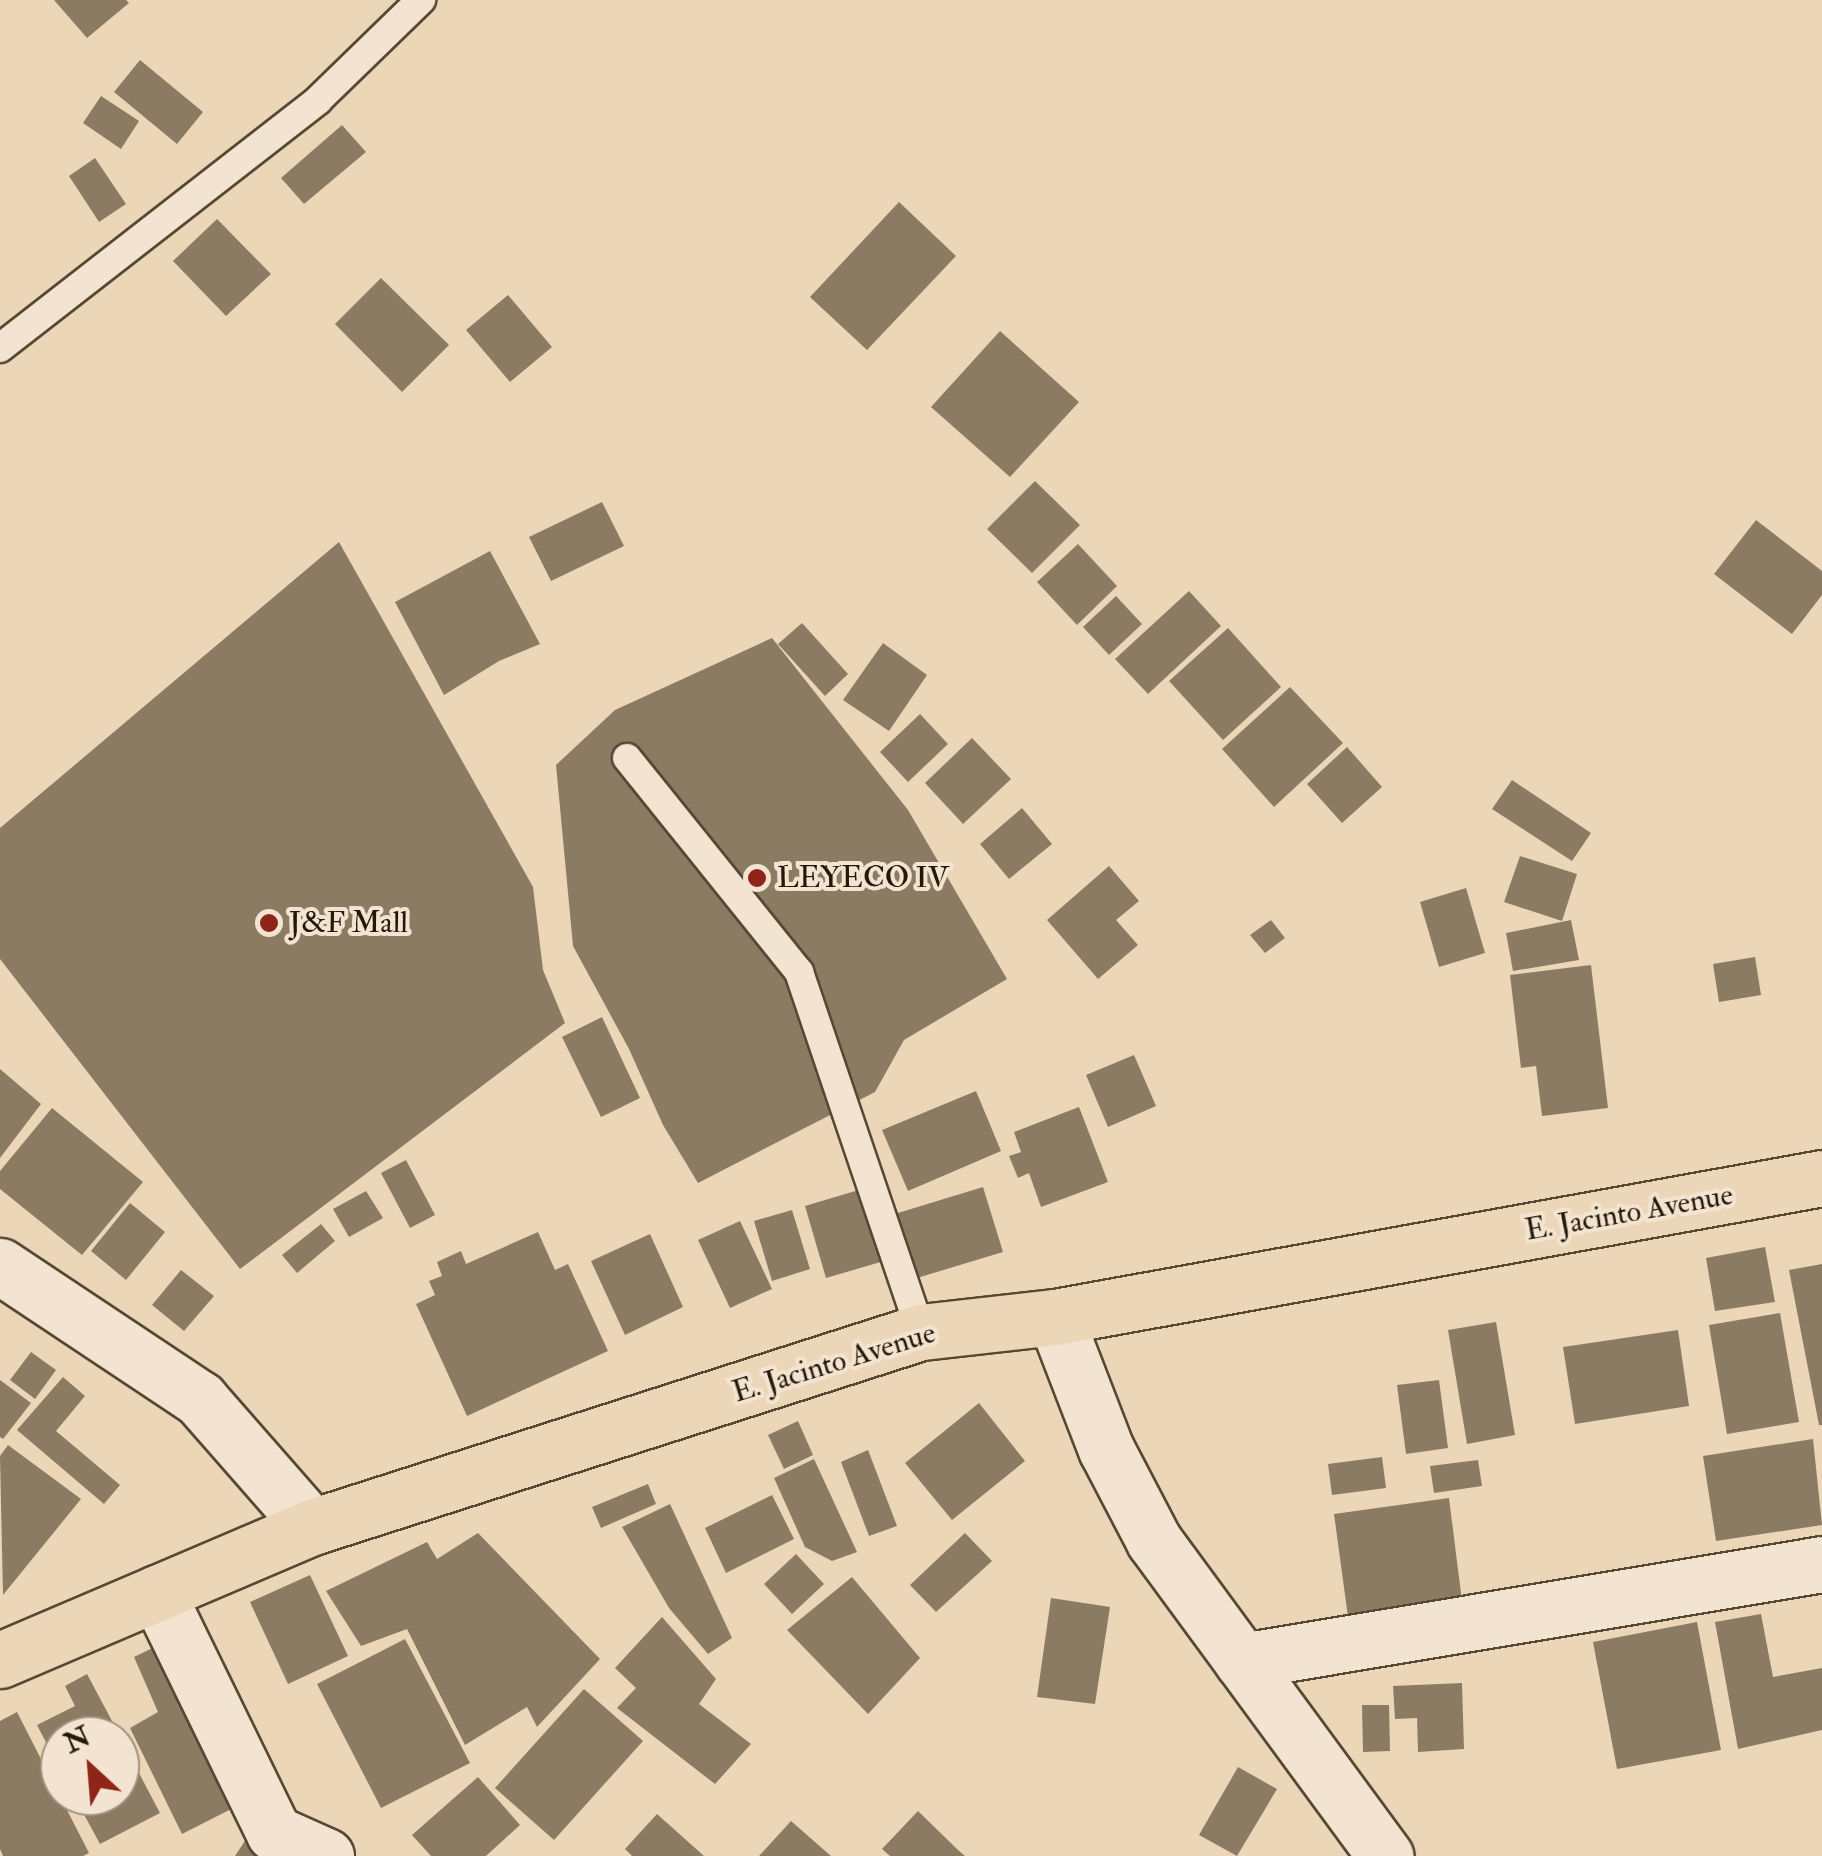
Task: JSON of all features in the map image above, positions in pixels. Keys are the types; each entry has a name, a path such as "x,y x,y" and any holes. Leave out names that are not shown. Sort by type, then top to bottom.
{"main road":[{"name":"E. Jacinto Avenue","path":"0,1660 312,1527 921,1332 1055,1317 1822,1178"}],"street":[{"path":"0,1266 200,1399 312,1527"},
{"path":"1055,1317 1106,1449 1154,1541 1385,1856"},
{"path":"1242,1660 1822,1564"},
{"path":"157,1593 274,1833 326,1856"}],"lane":[{"path":"0,348 318,100 421,0"},
{"path":"626,758 799,972 921,1332"}],"building":[{"path":"54,0 126,0 129,3 87,38"},
{"path":"140,60 203,112 177,144 114,92"},
{"path":"101,96 139,121 121,149 83,123"},
{"path":"342,125 366,152 304,204 281,178"},
{"path":"95,158 126,204 99,222 69,176"},
{"path":"899,202 956,256 867,350 810,297"},
{"path":"217,219 271,274 226,316 173,261"},
{"path":"381,278 449,345 402,392 335,324"},
{"path":"508,295 552,347 510,382 466,330"},
{"path":"1000,331 1079,402 1010,477 931,407"},
{"path":"1035,481 1080,525 1032,573 987,529"},
{"path":"602,502 624,546 551,581 529,537"},
{"path":"1756,520 1822,571 1822,595 1792,634 1714,574"},
{"name":"J&F Mall","path":"339,542 533,887 543,970 565,1023 240,1269 0,959 0,828"},
{"path":"1078,544 1117,586 1077,625 1037,582"},
{"path":"490,551 540,644 499,661 444,695 395,602"},
{"path":"1189,591 1221,626 1148,694 1115,659"},
{"path":"1116,596 1142,624 1109,655 1083,627"},
{"path":"802,623 848,674 825,696 778,644"},
{"path":"1228,628 1281,687 1223,740 1169,681"},
{"name":"LEYECO IV","path":"772,638 908,810 1007,979 904,1040 875,1092 698,1183 663,1125 629,1049 573,946 556,765 615,710"},
{"path":"883,643 927,675 889,731 843,700"},
{"path":"1290,687 1343,743 1274,807 1222,749"},
{"path":"920,714 948,744 908,782 880,752"},
{"path":"972,738 1011,779 963,824 925,783"},
{"path":"1347,747 1382,787 1342,823 1307,784"},
{"path":"1512,780 1591,833 1572,861 1492,809"},
{"path":"1022,808 1052,844 1009,879 980,844"},
{"path":"1520,856 1577,874 1562,921 1504,902"},
{"path":"1109,866 1139,901 1116,920 1138,945 1098,979 1047,920"},
{"path":"1466,888 1485,953 1439,967 1420,902"},
{"path":"1271,920 1285,938 1265,953 1250,935"},
{"path":"1571,920 1579,960 1513,971 1506,933"},
{"path":"1755,957 1761,995 1719,1002 1713,964"},
{"path":"1591,965 1608,1108 1542,1116 1536,1066 1521,1068 1510,975"},
{"path":"602,1017 640,1098 601,1117 562,1037"},
{"path":"1134,1055 1156,1106 1108,1127 1086,1075"},
{"path":"0,1069 41,1104 0,1158"},
{"path":"976,1091 1001,1151 908,1191 882,1130"},
{"path":"1079,1107 1108,1182 1041,1207 1029,1173 1018,1178 1009,1156 1021,1152 1014,1132"},
{"path":"52,1108 143,1182 82,1255 0,1189 0,1171"},
{"path":"406,1160 435,1215 410,1228 381,1173"},
{"path":"983,1187 1003,1252 907,1281 888,1216"},
{"path":"862,1189 884,1261 826,1278 805,1206"},
{"path":"366,1191 383,1218 349,1237 333,1209"},
{"path":"130,1203 165,1232 126,1280 91,1251"},
{"path":"792,1210 810,1269 772,1281 754,1221"},
{"path":"740,1221 772,1289 730,1308 698,1240"},
{"path":"321,1224 335,1241 297,1273 282,1255"},
{"path":"538,1232 555,1270 568,1264 608,1351 467,1416 416,1304 435,1295 429,1281 442,1276 437,1262 461,1251 466,1264"},
{"path":"650,1234 683,1307 625,1335 591,1261"},
{"path":"1765,1247 1775,1302 1715,1311 1706,1258"},
{"path":"1822,1264 1822,1425 1819,1425 1789,1270"},
{"path":"181,1270 214,1296 184,1331 152,1305"},
{"path":"1780,1313 1799,1422 1727,1434 1709,1325"},
{"path":"1496,1322 1515,1435 1467,1444 1448,1330"},
{"path":"1678,1330 1689,1406 1575,1424 1563,1347"},
{"path":"31,1352 56,1370 35,1399 10,1380"},
{"path":"63,1377 85,1396 56,1431 120,1485 104,1504 17,1430"},
{"path":"0,1380 31,1403 3,1439 0,1437"},
{"path":"1439,1380 1448,1448 1406,1454 1397,1385"},
{"path":"979,1403 1025,1461 952,1520 905,1463"},
{"path":"798,1421 813,1455 784,1469 768,1435"},
{"path":"1813,1439 1822,1525 1716,1541 1703,1456"},
{"path":"8,1445 81,1499 3,1595 0,1456"},
{"path":"868,1450 897,1526 869,1536 841,1462"},
{"path":"1382,1457 1386,1488 1332,1495 1328,1464"},
{"path":"814,1459 857,1552 832,1561 805,1547 774,1478"},
{"path":"1478,1460 1482,1486 1434,1493 1430,1466"},
{"path":"648,1484 656,1504 601,1528 592,1507"},
{"path":"772,1495 794,1539 726,1573 705,1528"},
{"path":"1449,1498 1462,1601 1348,1617 1334,1514"},
{"path":"670,1504 732,1638 708,1654 669,1608 622,1527"},
{"path":"478,1533 600,1659 537,1727 527,1707 465,1745 407,1629 361,1646 326,1591 427,1542 437,1559"},
{"path":"965,1533 992,1561 936,1612 910,1585"},
{"path":"796,1554 824,1584 792,1614 764,1584"},
{"path":"310,1575 348,1656 288,1684 250,1602"},
{"path":"852,1577 920,1658 868,1714 787,1630"},
{"path":"1051,1598 1110,1607 1095,1704 1037,1697"},
{"path":"1761,1614 1773,1677 1822,1668 1822,1730 1738,1749 1715,1622"},
{"path":"662,1617 716,1679 699,1704 751,1744 715,1784 617,1708 636,1688 615,1668"},
{"path":"1697,1622 1721,1750 1617,1769 1593,1642"},
{"path":"405,1639 470,1763 381,1808 317,1684"},
{"path":"169,1640 249,1800 182,1834 140,1748 140,1722 158,1712 134,1657"},
{"path":"87,1674 109,1716 55,1716 75,1706 65,1686"},
{"path":"1462,1683 1464,1749 1418,1752 1417,1718 1395,1719 1393,1686"},
{"path":"584,1689 643,1741 554,1840 495,1788"},
{"path":"1362,1705 1389,1705 1390,1751 1363,1752"},
{"path":"17,1712 40,1757 40,1816 70,1816 89,1853 3,1856 0,1721"},
{"path":"1238,1767 1277,1789 1237,1856 1199,1835"},
{"path":"140,1775 160,1813 100,1844 85,1816 140,1816"},
{"path":"478,1777 520,1825 486,1856 431,1856 412,1835"},
{"path":"918,1811 965,1856 890,1856 882,1849"},
{"path":"657,1814 704,1856 632,1856 625,1849"},
{"path":"791,1821 831,1856 759,1856"},
{"path":"252,1830 292,1856 235,1856"}],"place":[{"name":"LEYECO IV","path":"757,878"},
{"name":"J&F Mall","path":"269,923"}]}
